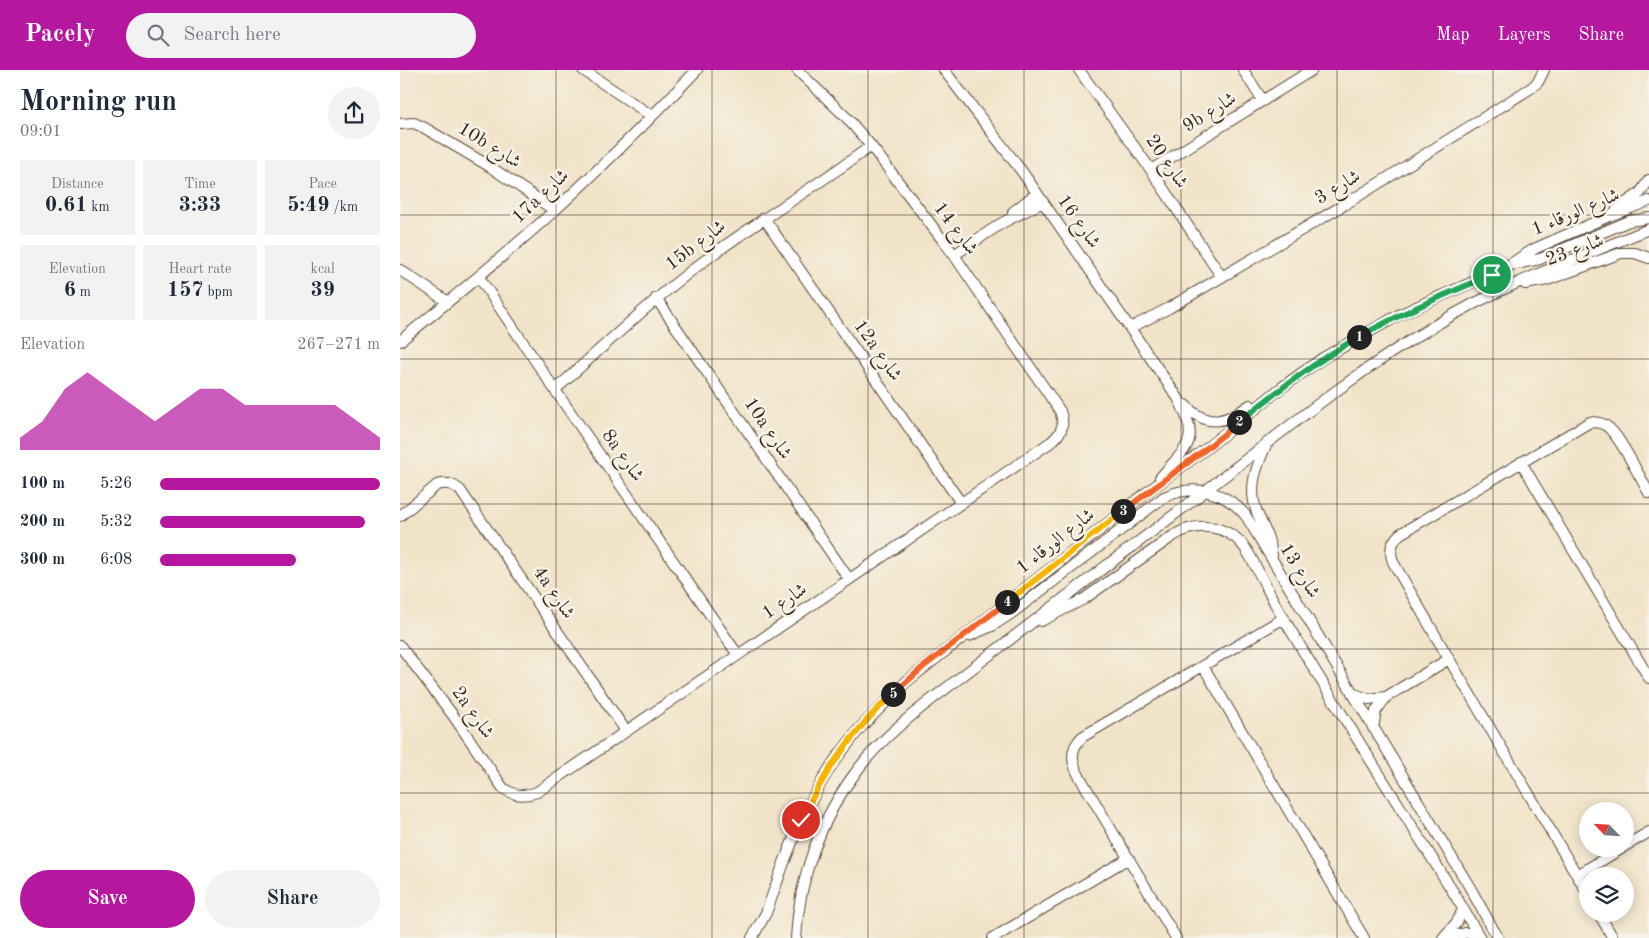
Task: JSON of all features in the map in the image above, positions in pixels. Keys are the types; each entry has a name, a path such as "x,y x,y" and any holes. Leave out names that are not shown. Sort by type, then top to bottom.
{"street":[{"path":"583,70 652,116"},
{"name":"17a شارع","path":"400,341 479,276 554,210 697,70"},
{"name":"شارع 14","path":"797,70 846,118 871,146 954,255 1060,411 1063,424"},
{"name":"شارع 16","path":"944,70 1040,198 1178,398 1189,420 1189,440 1182,454 1150,490"},
{"name":"شارع 20","path":"1079,70 1151,170 1221,276"},
{"path":"1243,70 1263,101"},
{"name":"9b شارع","path":"1151,170 1312,70"},
{"name":"شارع 3","path":"1522,94 1534,79 1538,70"},
{"name":"شارع 3","path":"1132,331 1221,276 1344,205 1522,94 1538,82 1544,70"},
{"name":"10b شارع","path":"400,124 414,123 423,126 489,166 554,210"},
{"name":"15b شارع","path":"555,390 656,298 764,218 871,146"},
{"path":"1609,216 1640,193 1649,180"},
{"path":"954,255 1040,198"},
{"name":"شارع الورقاء 1","path":"752,938 766,914 787,853 801,820 833,763 860,728 906,682 1150,490 1207,448 1281,388 1335,350 1434,298 1492,275 1534,249 1609,216 1649,201"},
{"name":"12a شارع","path":"764,218 961,504"},
{"name":"شارع 23","path":"1510,265 1540,259 1629,221 1649,218"},
{"path":"795,938 806,872 819,836 837,799 860,767 900,725 1026,626 1206,491 1268,441 1392,351 1436,324 1512,286 1649,229"},
{"name":"شارع 23","path":"1512,286 1548,280 1621,253 1635,253 1649,258"},
{"path":"400,270 448,302"},
{"name":"8a شارع","path":"479,276 555,390 738,655"},
{"name":"10a شارع","path":"656,298 849,579"},
{"name":"شارع 16","path":"1178,398 1200,417 1209,420 1221,420 1232,417 1257,400 1281,388"},
{"path":"1579,878 1448,659 1394,562 1392,544 1400,534 1590,422 1600,423 1609,428 1649,493"},
{"name":"شارع 1","path":"519,795 537,792 961,504 1051,442 1061,432 1063,424"},
{"path":"1268,441 1255,471 1252,489 1255,507 1267,535 1273,561"},
{"path":"1521,462 1649,678"},
{"name":"4a شارع","path":"400,516 437,485 444,483 453,484 466,497 626,731"},
{"name":"شارع 13","path":"958,640 981,631 1008,616 1164,497 1180,491 1197,490 1226,498 1242,511 1273,561 1469,886 1498,938"},
{"name":"شارع 13","path":"1026,626 1056,614 1084,598 1179,532 1201,526 1223,530 1240,542 1248,554 1284,618 1479,936"},
{"path":"1176,938 1074,766 1072,755 1076,742 1284,618"},
{"name":"2a شارع","path":"400,646 436,692 503,788 519,795"},
{"path":"1373,728 1376,711 1386,697 1448,659"},
{"path":"1203,666 1364,938"},
{"path":"1352,693 1368,699 1386,697"},
{"path":"1634,841 1649,832"},
{"path":"993,938 1129,858"},
{"path":"1577,875 1606,858"},
{"path":"1445,938 1457,922 1463,909"},
{"path":"760,938 766,914"},
{"path":"1604,922 1613,938"},
{"path":"1445,938 1465,933 1479,936"}],"route":[{"path":"801,820 833,763 860,728 906,682 958,640 1311,366 1335,350 1399,315 1434,298 1492,275"}]}
